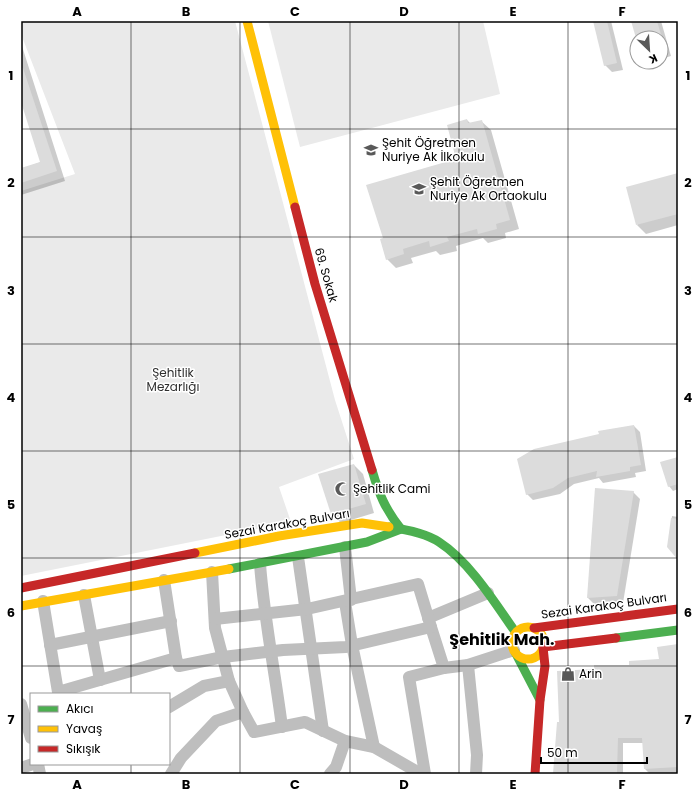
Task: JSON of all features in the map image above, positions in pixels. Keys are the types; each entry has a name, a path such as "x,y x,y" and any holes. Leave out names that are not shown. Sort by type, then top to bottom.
{"street":[{"name":"69. Sokak","path":"247,21 317,292 380,497 388,513 401,529"},
{"name":"Sezai Karakoç Bulvarı","path":"21,588 285,535 362,523 401,529 438,541 457,556 488,593 516,633"},
{"path":"21,606 42,601 84,595 298,557 367,542 401,529"},
{"path":"344,547 352,645 374,747"},
{"path":"298,557 313,648 324,731"},
{"path":"260,564 264,614 272,651 282,727"},
{"path":"212,572 215,619 229,681 254,732 305,722 345,741 374,747 421,774"},
{"path":"164,580 176,658 179,666 223,657 272,651 352,645 430,623 488,593"},
{"path":"215,619 307,609 348,601 418,584 444,668"},
{"path":"84,595 93,636 100,680"},
{"path":"42,601 58,692 176,658"},
{"name":"Sezai Karakoç Bulvarı","path":"534,628 678,608"},
{"path":"50,645 171,621"},
{"path":"535,774 540,700 545,666 543,638 534,628 524,628 516,633 512,641 514,651 540,700"},
{"path":"543,647 678,630"},
{"path":"514,651 523,658 533,658 541,652 543,647"},
{"path":"426,774 409,677 444,668 468,665 514,651"},
{"path":"468,665 477,755 476,774"},
{"path":"170,706 204,686 229,681"},
{"path":"21,704 30,735"},
{"path":"171,774 181,758 216,721 243,712"},
{"path":"330,774 336,767 345,741"}],"green space":[{"name":"Şehitlik Mezarlığı","path":"21,21 235,21 335,400 354,459 279,487 291,522 21,576 21,191 75,174 21,34"},
{"path":"268,21 483,21 500,94 300,147"}],"building":[{"path":"593,21 607,21 617,63 604,66"},
{"path":"631,21 657,21 660,30 634,30"},
{"path":"21,68 23,68 57,171 21,183 21,168 40,162 21,102"},
{"path":"467,119 468,123 482,120 510,220 496,224 497,229 478,234 477,229 447,237 449,241 430,247 429,241 403,249 404,254 386,260 380,239 383,238 366,185 456,159 447,125"},
{"path":"678,173 678,214 636,225 626,187"},
{"path":"634,425 641,465 630,467 630,471 596,477 597,471 568,478 553,488 526,495 517,459 534,449 599,434 598,431"},
{"path":"678,457 678,484 668,487 660,462"},
{"name":"Şehitlik Cami","path":"354,464 366,504 331,514 318,474"},
{"path":"595,488 634,491 617,596 587,598"},
{"path":"671,518 678,519 678,560 667,547"},
{"path":"678,644 678,767 644,769 642,738 618,738 617,774 553,774 557,722 559,722 557,671 594,669 594,665 629,665 629,661 659,659 657,647"}],"traffic: fast":[{"path":"229,569 367,542 401,529 383,501 372,470"},
{"path":"389,527 422,534 434,539 450,550 461,560 491,596 516,633"},
{"path":"616,638 678,630"},
{"path":"515,652 540,700"}],"traffic: slow":[{"path":"247,21 295,207"},
{"path":"195,553 279,536 362,523 389,527"},
{"path":"21,606 229,569"},
{"path":"528,627 539,632 544,643 539,654 528,659 517,654 512,643 517,632 528,627"}],"traffic: jam":[{"path":"295,207 315,284 372,470"},
{"path":"21,588 195,553"},
{"path":"534,628 678,609"},
{"path":"535,774 540,700 545,666 543,647 616,638"}],"place":[{"name":"Şehit Öğretmen Nuriye Ak İlkokulu","path":"371,150"},
{"name":"Şehit Öğretmen Nuriye Ak Ortaokulu","path":"419,189"},
{"name":"Şehitlik Cami","path":"342,489"},
{"name":"Arin","path":"568,674"}],"district":[{"name":"Şehitlik Mah.","path":"502,639"}]}
